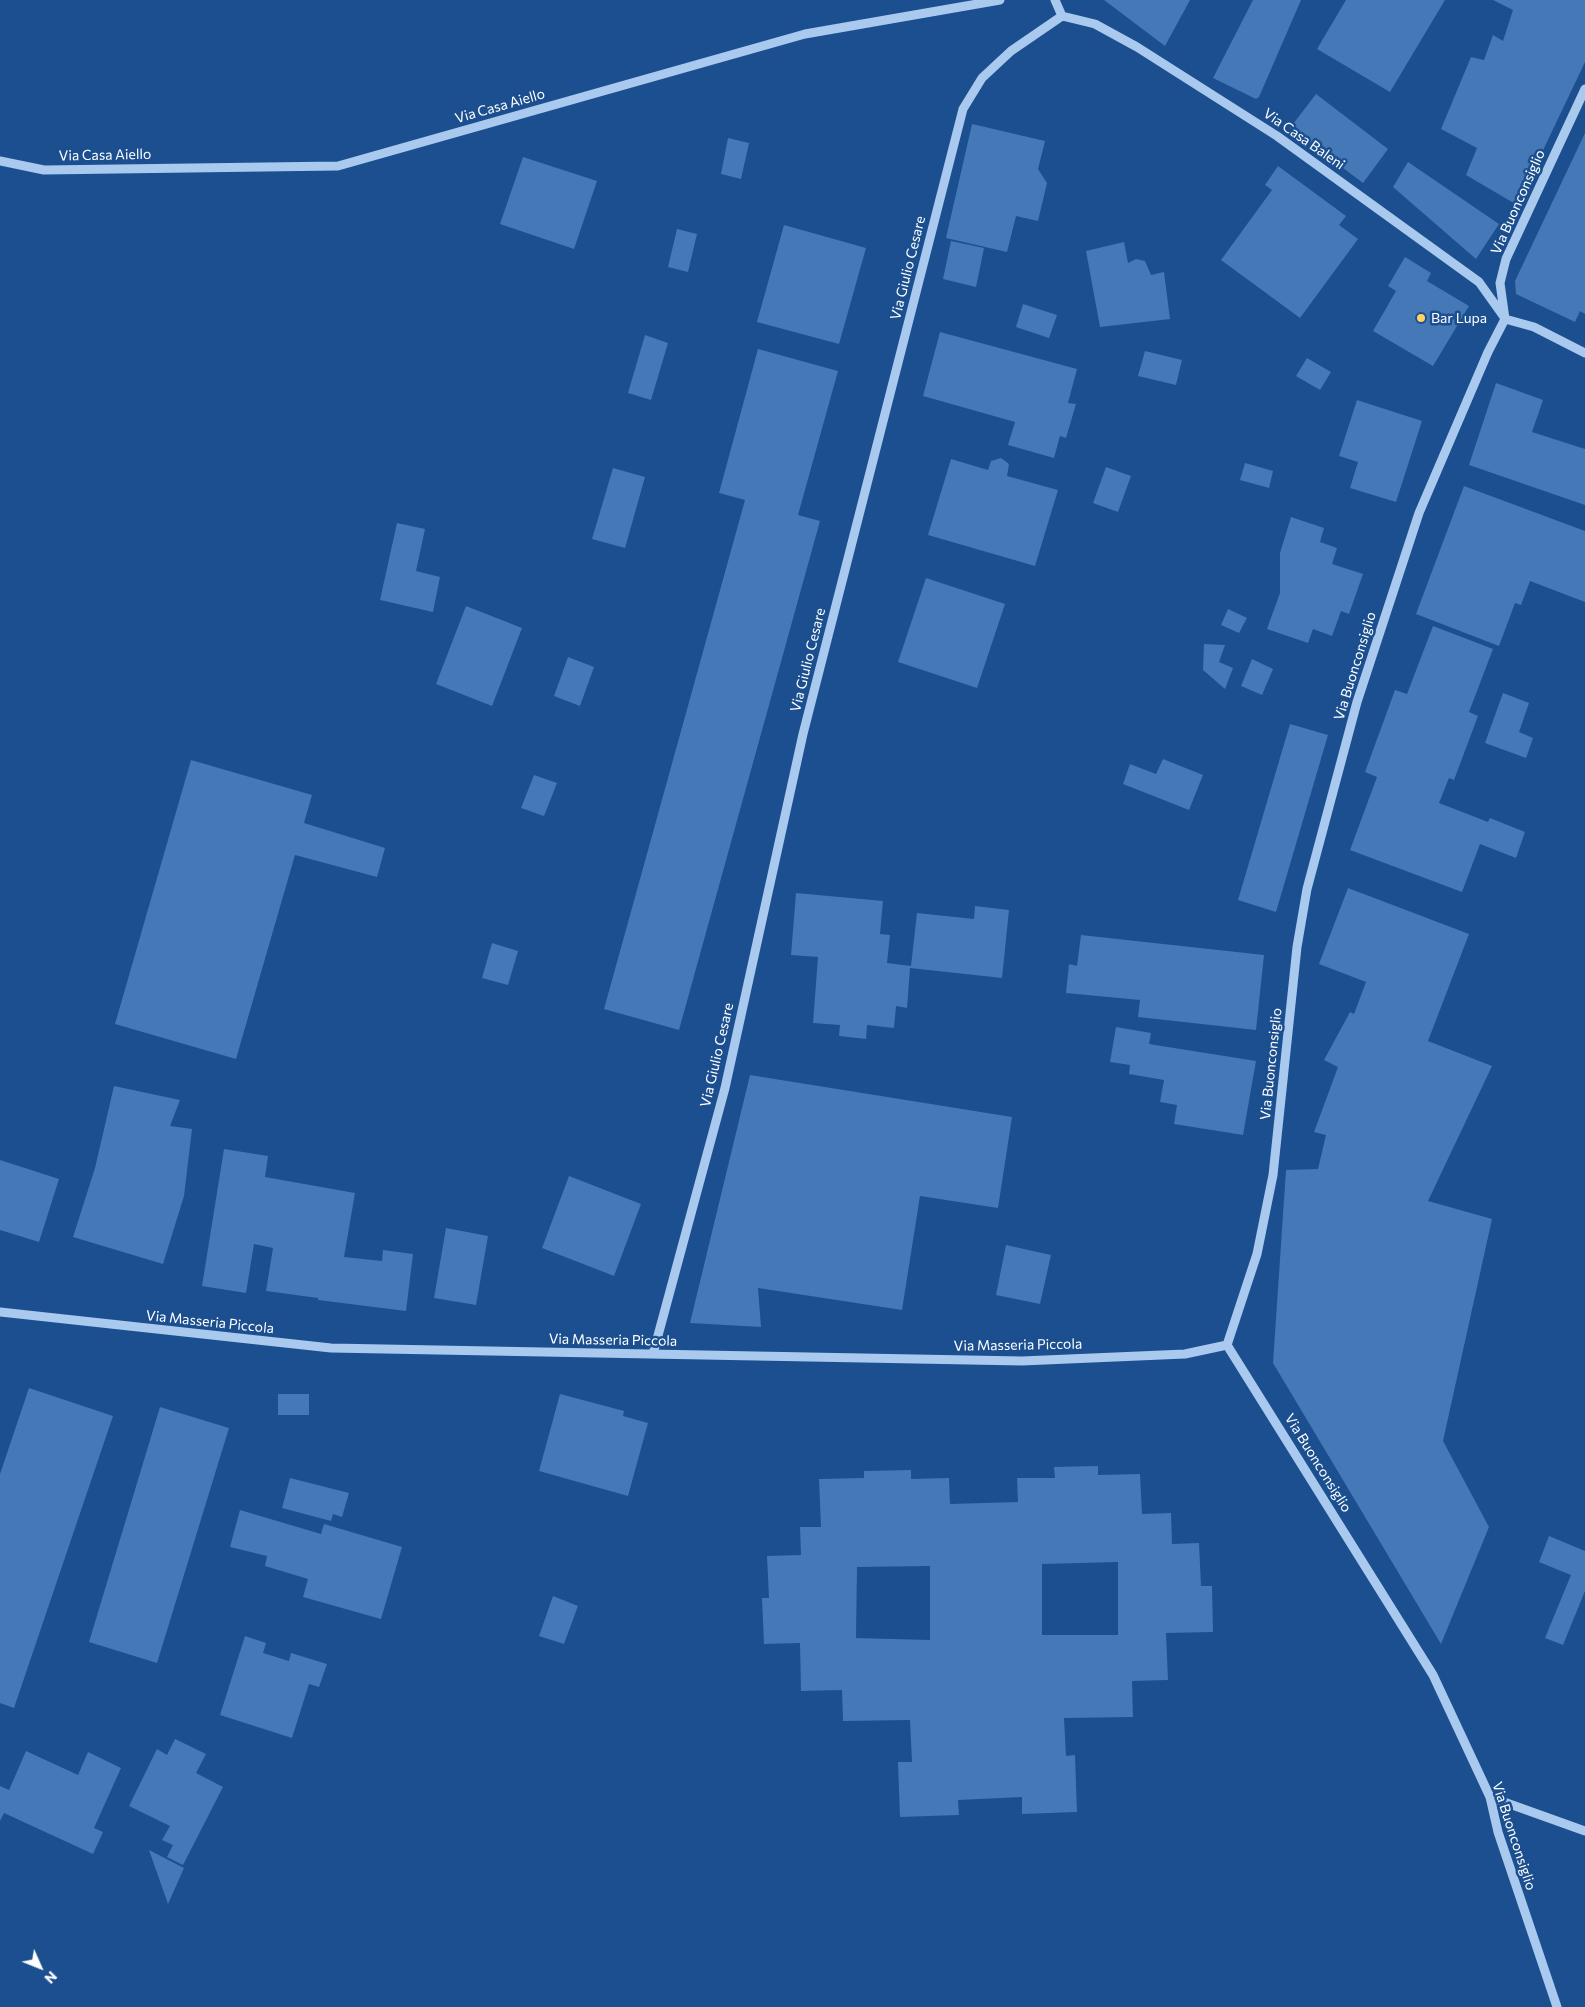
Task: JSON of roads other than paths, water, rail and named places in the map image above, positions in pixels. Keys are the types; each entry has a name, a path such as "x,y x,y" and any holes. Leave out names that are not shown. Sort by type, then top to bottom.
{"street":[{"name":"Via Casa Aiello","path":"0,161 44,170 338,166 805,34 1000,0"},
{"path":"1055,0 1062,16"},
{"name":"Via Casa Baleni","path":"1062,16 1094,24 1137,47 1278,136 1479,282 1505,319"},
{"name":"Via Giulio Cesare","path":"653,1354 725,1088 803,734 963,110 982,78 1011,51 1062,16"},
{"name":"Via Buonconsiglio","path":"1557,2007 1498,1832 1490,1797 1433,1675 1227,1345 1257,1254 1273,1175 1298,947 1307,889 1357,702 1419,513 1488,352 1505,319 1500,284 1506,259 1585,89"},
{"path":"1505,319 1534,327 1585,353"},
{"name":"Via Masseria Piccola","path":"0,1312 331,1348 1022,1361 1185,1354 1227,1345"},
{"path":"1490,1797 1585,1831"}],"place":[{"name":"Bar Lupa","path":"1421,318"}]}
